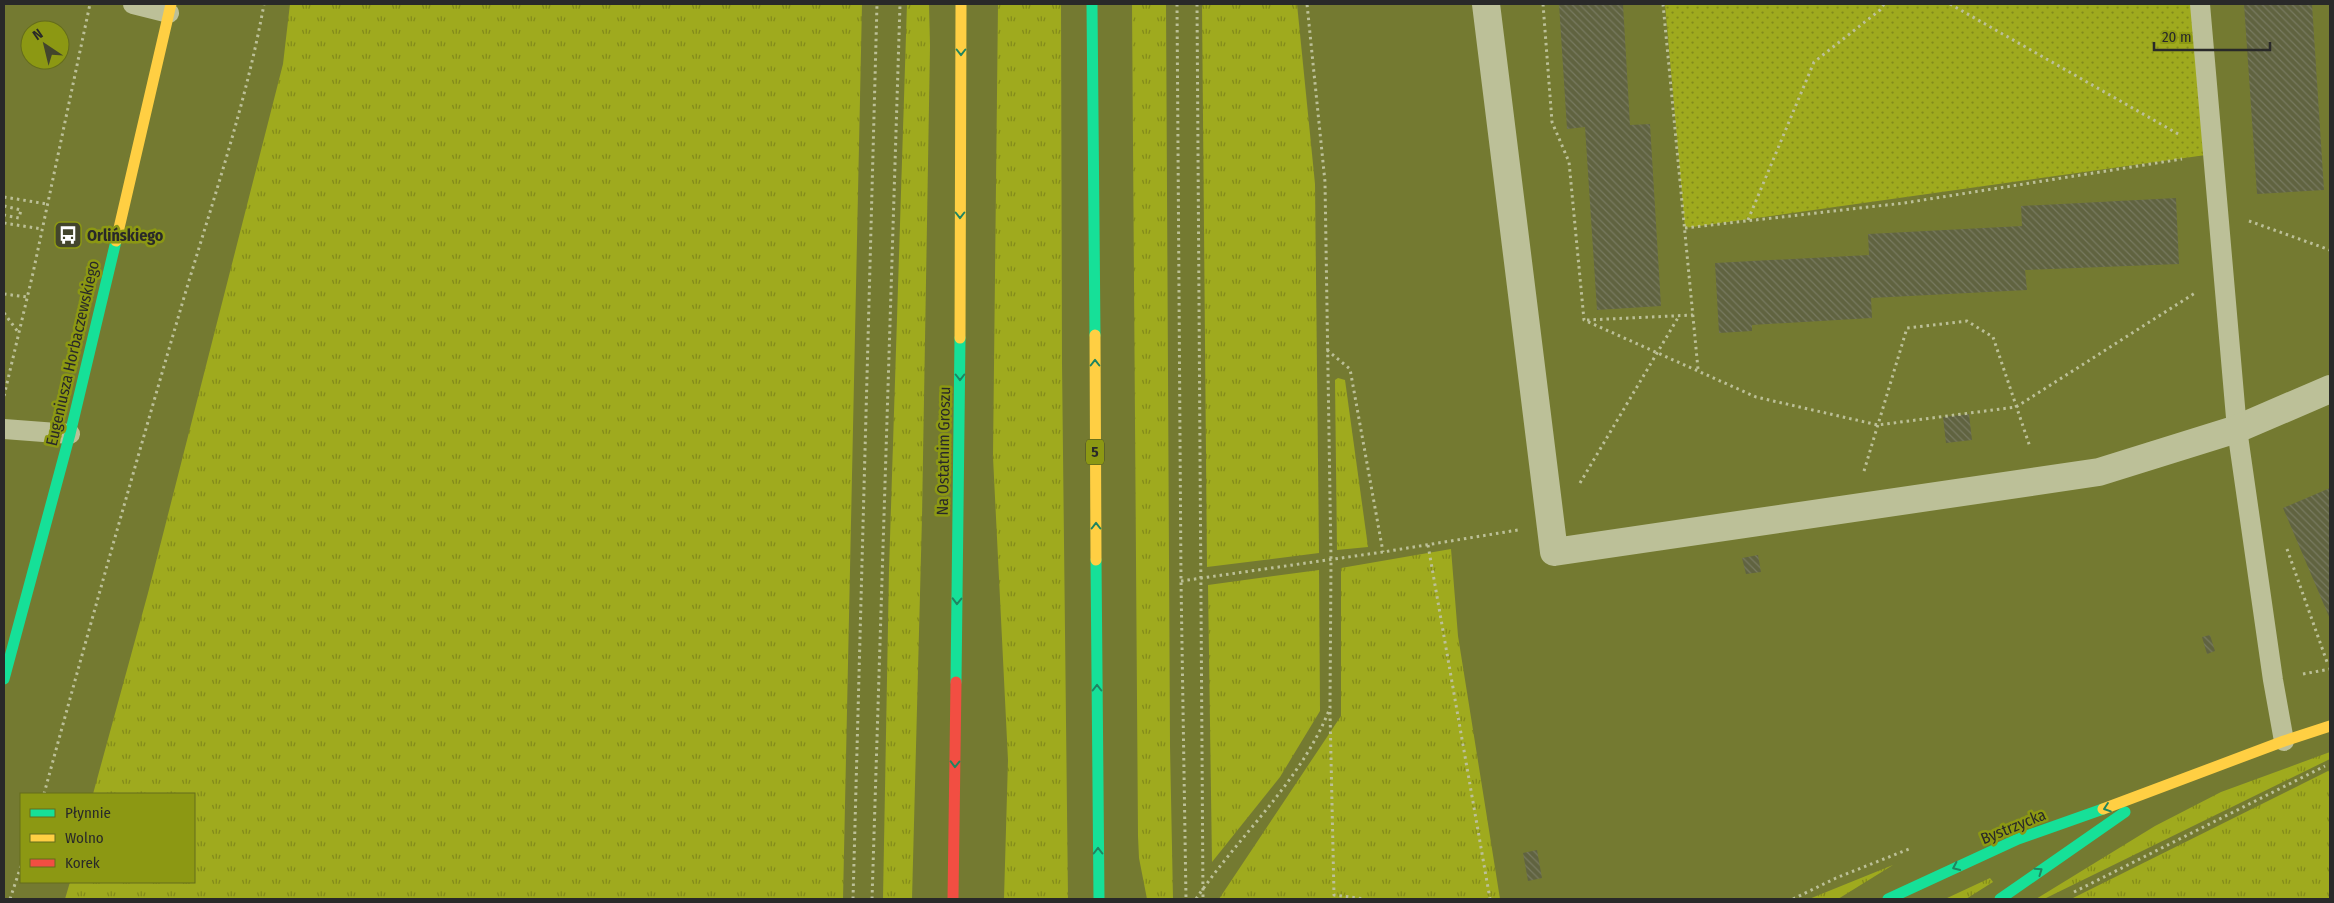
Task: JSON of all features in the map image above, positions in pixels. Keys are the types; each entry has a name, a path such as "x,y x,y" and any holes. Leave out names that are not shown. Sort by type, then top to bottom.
{"main road":[{"name":"Na Ostatnim Groszu","path":"953,899 960,400 961,4"},
{"name":"5","path":"1092,4 1099,899"},
{"name":"Eugeniusza Horbaczewskiego","path":"4,679 70,434 170,8"},
{"name":"Bystrzycka","path":"1888,899 2018,839 2153,792 2284,741 2330,726"},
{"name":"Bystrzycka","path":"2000,899 2153,792"}],"street":[{"path":"1486,4 1554,552 2099,472 2237,429 2330,389"}],"lane":[{"path":"133,4 170,8"},
{"path":"2200,4 2237,429 2284,741"},
{"path":"4,429 70,434"}],"path":[{"path":"4,396 90,4"},
{"path":"44,793 113,542 230,139 257,40 264,4"},
{"path":"853,899 877,4"},
{"path":"872,899 900,4"},
{"path":"1178,4 1181,581 1186,899"},
{"path":"1197,4 1202,899"},
{"path":"1307,4 1325,182 1331,560 1330,708 1334,895 1365,899"},
{"path":"1543,4 1552,122 1569,162 1584,320"},
{"path":"1663,4 1698,369"},
{"path":"1748,221 1814,62 1880,10 1884,4"},
{"path":"1950,4 2213,154"},
{"path":"1685,228 1904,203 2213,154"},
{"path":"4,197 47,204"},
{"path":"4,206 21,210 19,218 4,215"},
{"path":"2218,210 2330,250"},
{"path":"4,223 42,229"},
{"path":"1584,320 1698,369 1756,397 1878,425 2016,407 2224,275"},
{"path":"4,294 27,297"},
{"path":"4,314 19,332"},
{"path":"1584,320 1694,315"},
{"path":"1181,581 1331,560 1550,524 1576,490 1679,316"},
{"path":"1852,507 1907,328 1967,321 1993,337 2041,481"},
{"path":"1327,350 1350,369 1382,552"},
{"path":"1428,545 1490,899"},
{"path":"1196,899 1288,782 1322,729 1330,708"},
{"path":"2068,895 2330,764"},
{"path":"10,899 20,869"}],"green space":[{"path":"290,4 862,4 843,899 65,899 70,883 195,883 195,793 93,793 148,593 283,64"},
{"path":"907,4 929,4 930,46 922,517 912,899 883,899 889,570"},
{"path":"998,4 1061,4 1062,364 1068,899 1004,899 1008,760 993,457"},
{"path":"1132,4 1166,4 1170,746 1173,899 1147,899 1139,858"},
{"path":"1202,4 1297,4 1315,184 1319,553 1207,567"},
{"path":"1665,4 2200,4 2213,154 1685,228"},
{"path":"1338,378 1345,380 1368,547 1337,550 1335,380"},
{"path":"1451,549 1458,636 1500,899 1219,899 1341,716 1341,568"},
{"path":"1319,570 1320,711 1280,777 1212,862 1208,585"},
{"path":"2330,752 2330,759 2044,899 2036,899 2155,826 2221,792"},
{"path":"2330,770 2330,899 2071,899"},
{"path":"1893,865 1838,899 1809,899"},
{"path":"1990,878 1993,882 1966,899 1945,899"}],"building":[{"path":"1559,4 1623,4 1630,125 1650,124 1661,306 1597,310 1585,127 1567,129"},
{"path":"2244,4 2312,4 2324,190 2257,194"},
{"path":"2176,198 2179,264 2025,270 2027,290 1871,298 1872,318 1752,325 1752,331 1719,333 1715,263 1869,255 1868,234 2022,226 2021,206"},
{"path":"1969,414 1972,440 1946,443 1943,417"},
{"path":"2330,488 2330,619 2283,508"},
{"path":"1758,555 1761,572 1746,574 1742,558"},
{"path":"2210,635 2215,651 2207,654 2202,637"},
{"path":"1537,850 1542,878 1528,881 1523,853"}],"traffic: fast":[{"path":"1092,4 1095,335"},
{"path":"4,679 70,434 116,241"},
{"path":"956,682 960,338"},
{"path":"1096,560 1099,899"},
{"path":"1888,899 2018,839 2103,809"},
{"path":"2000,899 2125,812"}],"traffic: slow":[{"path":"116,241 171,4"},
{"path":"960,338 961,4"},
{"path":"1095,335 1096,560"},
{"path":"2103,809 2284,741 2330,726"}],"traffic: jam":[{"path":"953,899 956,682"}],"place":[{"name":"Orlińskiego","path":"68,235"}]}
